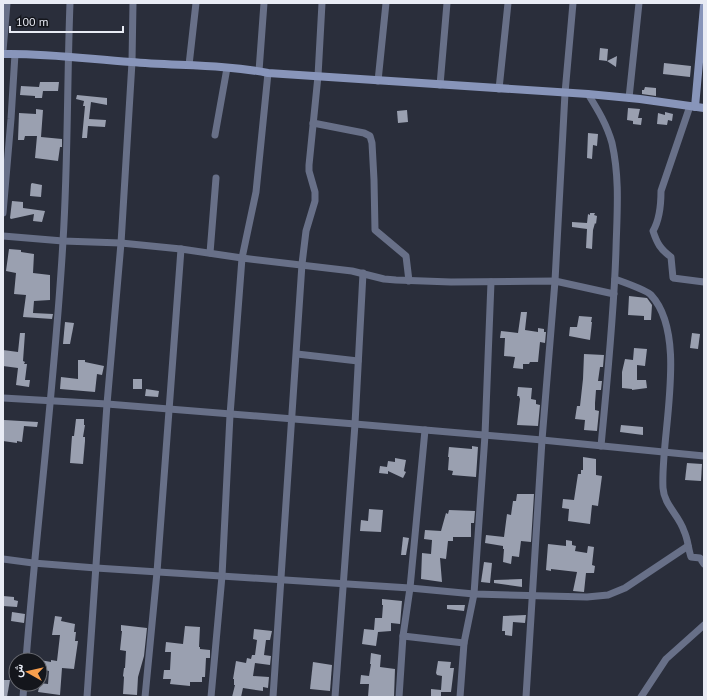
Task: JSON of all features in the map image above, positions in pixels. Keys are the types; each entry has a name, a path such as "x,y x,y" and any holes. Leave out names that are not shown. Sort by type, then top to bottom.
{"main road":[{"path":"692,106 704,6"},
{"path":"3,54 68,56 227,68 268,73 588,94 704,108"}],"street":[{"path":"3,51 7,3"},
{"path":"27,652 33,563 50,401 63,241 68,124 70,3"},
{"path":"87,697 107,404 121,243 132,62 133,3"},
{"path":"189,65 196,3"},
{"path":"259,71 264,3"},
{"path":"273,697 302,264 306,232 315,201 315,192 309,171 309,165 318,76 322,3"},
{"path":"378,81 386,3"},
{"path":"440,85 447,3"},
{"path":"499,89 508,3"},
{"path":"526,697 542,440 555,281 565,93 573,3"},
{"path":"629,98 639,3"},
{"path":"3,213 15,54"},
{"path":"215,135 227,68"},
{"path":"211,697 222,576 230,415 242,258 256,192 268,73"},
{"path":"588,94 604,119 615,161 618,189 615,279 601,446"},
{"path":"692,106 661,192 661,205 658,224 653,231 662,251 671,257 673,278 704,282"},
{"path":"313,123 364,133 370,136 372,143 374,180 375,230 406,256 409,281"},
{"path":"210,253 216,178"},
{"path":"3,236 63,241 121,243 181,249 363,273 384,279 409,281 491,282 555,281 614,294"},
{"path":"145,697 157,572 181,249"},
{"path":"336,697 355,424 363,273"},
{"path":"615,279 650,294 663,313 668,336 671,365 664,452 664,495 685,531 692,557 703,559"},
{"path":"460,697 464,643 474,594 485,435 491,282"},
{"path":"296,354 358,361"},
{"path":"3,398 107,404 355,424 704,456"},
{"path":"399,697 403,636 410,588 425,430"},
{"path":"3,559 96,568 410,588 474,594 587,597 608,595 625,588 688,546"},
{"path":"641,697 666,659 704,625"},
{"path":"403,636 464,643"}],"building":[{"path":"600,48 608,49 607,61 599,60"},
{"path":"617,56 616,67 607,61"},
{"path":"664,63 691,66 690,77 663,74"},
{"path":"40,82 59,82 58,91 43,91 42,98 20,95 21,86 39,87"},
{"path":"645,87 656,88 656,96 642,94 642,90 644,90"},
{"path":"77,95 107,98 107,105 91,102 89,119 106,120 105,127 88,126 87,138 82,138 85,106 83,106 84,101 76,99"},
{"path":"628,108 640,109 638,118 642,118 641,125 633,124 633,121 627,120"},
{"path":"36,109 43,110 41,137 62,139 62,147 60,147 58,161 35,158 37,136 25,136 24,140 18,140 19,113 36,114"},
{"path":"407,110 408,122 398,123 397,111"},
{"path":"665,112 673,114 672,121 668,120 667,125 657,124 658,113 665,115"},
{"path":"588,133 598,134 597,146 593,145 592,159 587,158"},
{"path":"32,183 42,185 41,197 30,196"},
{"path":"12,201 23,202 23,208 45,211 42,222 33,221 34,214 11,219"},
{"path":"590,213 595,213 594,215 597,216 596,224 595,223 593,230 592,249 586,248 587,229 572,227 572,222 587,223 588,214 590,215"},
{"path":"9,249 21,250 21,252 34,254 33,273 50,275 50,300 34,301 33,313 53,314 52,319 23,317 26,295 14,294 16,273 6,271"},
{"path":"629,296 647,298 652,305 651,320 644,320 644,316 628,315"},
{"path":"521,312 527,312 525,330 538,332 538,328 544,329 544,332 546,332 545,343 540,342 538,362 523,364 523,369 513,368 515,357 504,356 505,338 500,338 501,331 518,333"},
{"path":"579,316 592,317 590,340 569,336 570,327 577,327"},
{"path":"65,322 74,323 70,344 63,344"},
{"path":"20,333 25,333 23,361 25,362 24,364 27,364 25,380 30,380 29,387 16,385 18,368 3,366 3,350 18,352"},
{"path":"692,333 700,334 698,349 690,348"},
{"path":"634,348 647,349 645,366 637,365 637,380 646,380 647,388 632,390 622,388 622,372 625,359 633,360"},
{"path":"584,354 604,355 603,367 600,367 598,381 602,381 601,390 596,390 595,410 599,411 597,431 584,430 585,420 575,419 577,406 580,406"},
{"path":"78,360 85,360 85,362 104,366 102,375 97,374 95,392 60,389 61,377 78,379"},
{"path":"133,379 142,379 142,389 133,389"},
{"path":"518,387 532,388 531,399 536,400 536,404 540,405 538,426 517,425 520,399 519,396 517,396"},
{"path":"146,389 159,391 158,397 145,396"},
{"path":"76,419 84,419 85,425 83,437 85,437 85,441 83,464 70,463 72,436 74,436"},
{"path":"4,420 38,422 37,427 24,426 22,442 17,441 17,443 3,441"},
{"path":"621,425 643,427 643,435 620,432"},
{"path":"472,446 478,447 476,477 452,475 453,471 448,470 449,447 472,449"},
{"path":"583,457 596,459 596,475 602,476 598,506 592,505 590,524 568,521 569,509 562,508 563,499 574,500 578,474 581,474 581,470 583,470"},
{"path":"395,458 406,460 404,471 406,472 403,478 388,471 388,474 379,473 380,466 387,467 388,461 395,462"},
{"path":"687,463 702,464 701,481 685,480"},
{"path":"517,494 534,494 531,542 521,541 519,557 512,556 511,564 503,562 503,546 485,543 486,535 504,537 507,514 511,515 513,501 516,501"},
{"path":"369,509 383,510 381,532 360,531 361,520 368,521"},
{"path":"449,510 475,511 474,523 471,523 471,537 453,537 453,541 448,541 446,559 440,558 442,582 421,579 422,553 431,554 432,540 424,539 425,530 441,531 446,513 448,514"},
{"path":"403,537 409,538 406,555 401,555"},
{"path":"566,540 572,541 572,545 576,546 575,551 587,553 588,546 594,547 592,565 595,566 594,573 586,573 584,592 573,591 577,572 551,569 551,571 546,570 548,544 566,546"},
{"path":"484,562 492,563 490,583 481,582"},
{"path":"522,579 522,587 494,583 494,580"},
{"path":"3,596 14,597 14,600 18,601 17,607 3,606"},
{"path":"382,599 402,601 400,624 391,623 391,631 378,632 376,646 362,644 364,629 374,630 375,618 382,618"},
{"path":"447,605 465,605 464,611 447,609"},
{"path":"12,612 25,614 24,623 11,621"},
{"path":"526,615 525,623 513,622 512,636 505,635 505,631 502,631 503,616"},
{"path":"55,616 62,617 61,621 75,624 75,641 78,641 74,669 62,668 60,695 38,692 48,692 48,661 51,662 51,660 57,661 60,635 52,635"},
{"path":"121,625 147,628 144,656 138,677 137,695 123,694 123,676 126,651 120,650 122,631"},
{"path":"185,626 200,627 199,647 200,649 210,650 210,658 206,658 205,677 202,677 202,682 190,682 190,686 170,684 171,679 163,679 164,670 170,670 171,652 165,652 166,642 183,644"},
{"path":"254,629 272,631 270,640 266,640 264,655 271,656 270,665 255,663 253,676 269,677 268,688 263,687 263,691 243,688 241,697 232,697 235,685 233,679 236,661 246,663 247,658 251,659 252,655 255,655 257,640 253,639"},
{"path":"371,653 381,655 380,667 395,669 394,697 368,697 369,684 360,684 361,675 369,676"},
{"path":"438,661 451,662 450,668 454,668 451,692 441,692 441,697 431,697 431,689 441,690 442,676 437,675 436,673"},
{"path":"313,662 332,665 330,691 310,689"},
{"path":"3,680 8,680 7,697 3,697"}]}
